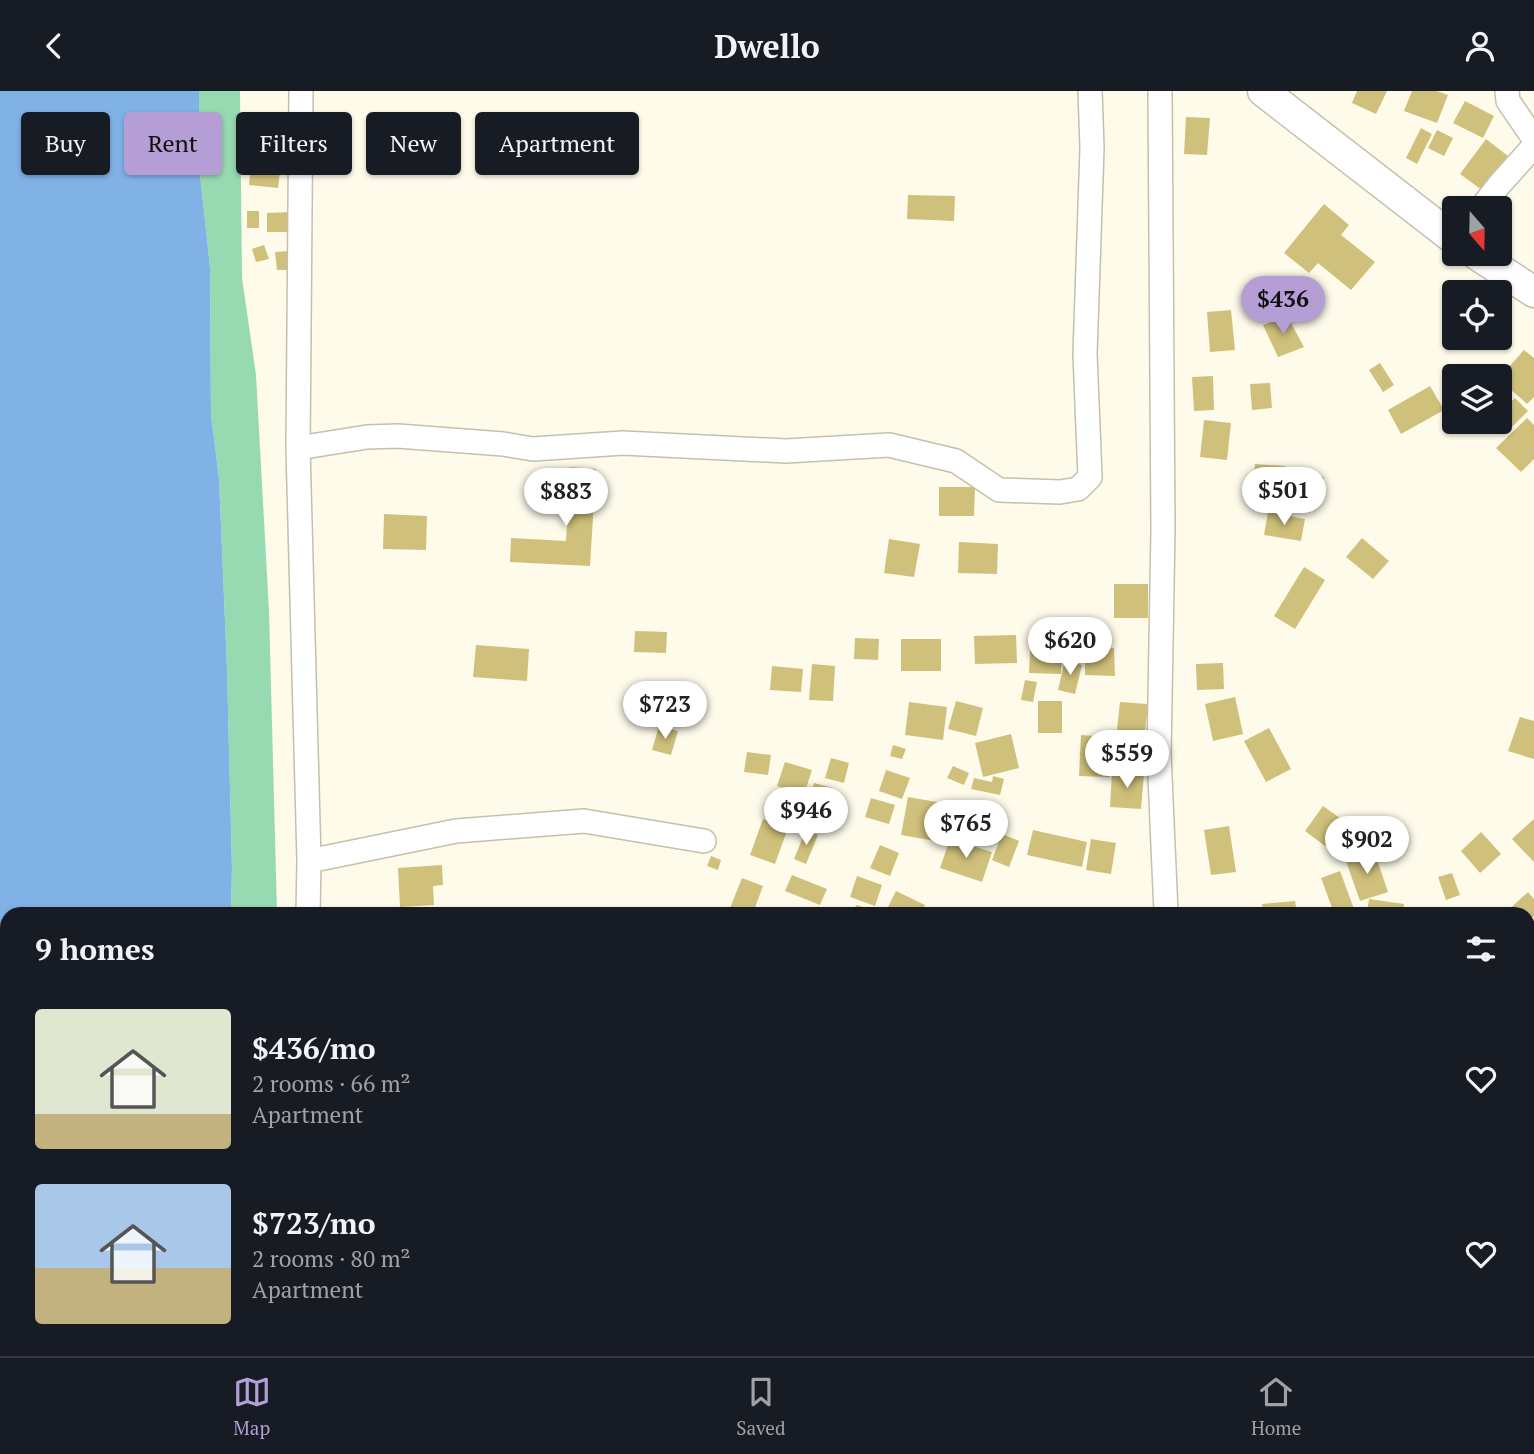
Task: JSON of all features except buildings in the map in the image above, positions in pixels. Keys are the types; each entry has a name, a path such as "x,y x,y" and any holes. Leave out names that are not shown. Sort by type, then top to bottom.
{"street":[{"path":"301,91 298,448 308,907"},
{"path":"298,448 367,437 398,436 503,444 533,449 623,443 786,451 889,445 956,461 999,490 1060,492 1078,489 1090,477 1085,354 1092,148 1090,91"},
{"path":"1160,91 1163,530 1159,754 1166,907"},
{"path":"1263,91 1442,230"},
{"path":"1507,91 1508,101 1534,139"},
{"path":"1491,196 1534,146"},
{"path":"1494,266 1534,292"},
{"path":"309,862 456,831 584,821 704,841"}],"green space":[{"path":"199,91 240,91 240,112 236,112 236,175 241,175 242,278 256,375 269,611 277,907 231,907 227,668 219,478 211,415 210,267 200,175 222,175 222,112 199,112"}],"water":[{"path":"0,91 199,91 199,112 124,112 124,175 200,175 210,267 211,415 219,478 227,668 231,907 0,907"}]}
